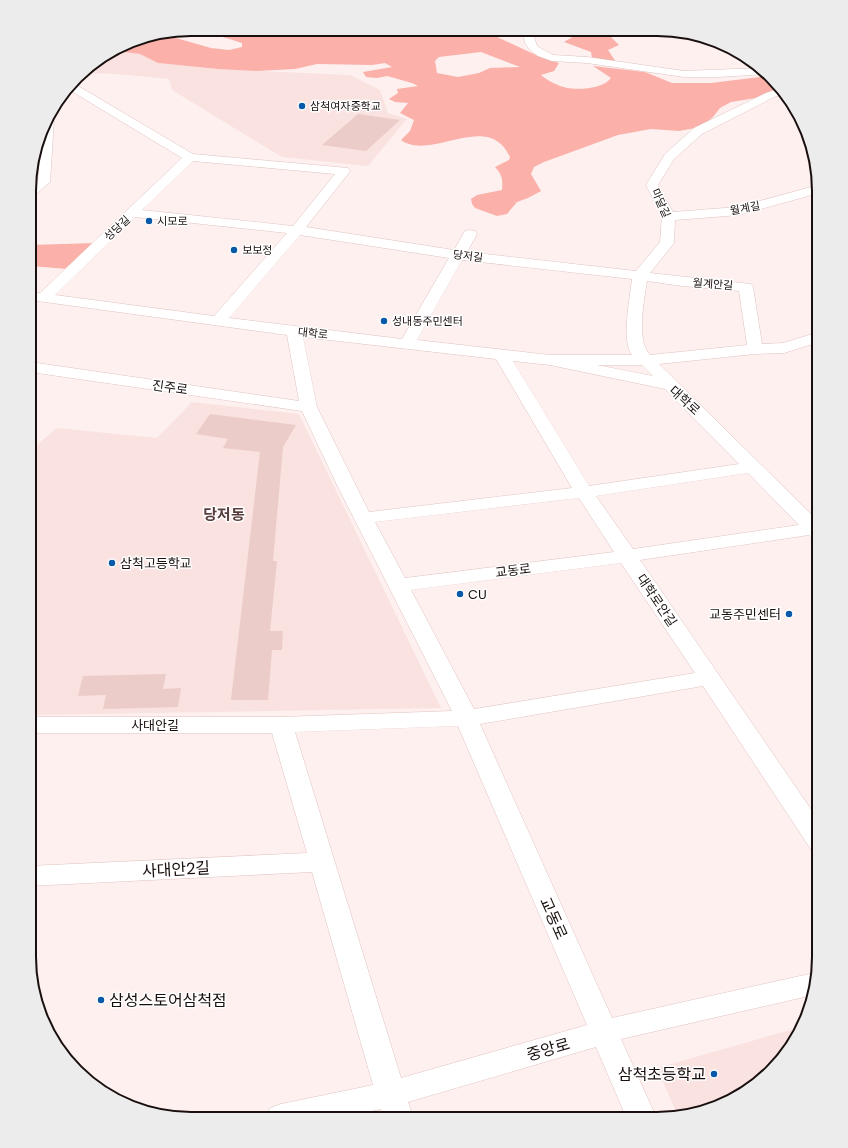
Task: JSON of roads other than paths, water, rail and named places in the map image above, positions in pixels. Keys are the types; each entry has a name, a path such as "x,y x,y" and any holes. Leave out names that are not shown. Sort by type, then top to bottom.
{"street":[{"path":"528,36 528,41 532,47 542,55 550,57 587,60 644,70 688,74 705,75 755,72"},
{"path":"75,89 190,157 344,171 297,230 218,321"},
{"name":"마달길","path":"640,276 667,243 669,216 652,185 669,157 698,131 776,93"},
{"path":"36,188 44,182 47,134"},
{"path":"235,161 260,156"},
{"name":"성당길","path":"37,297 132,213 190,157"},
{"name":"월계길","path":"669,216 739,211 812,191"},
{"name":"당저길","path":"132,213 297,230 458,255 640,276"},
{"path":"407,344 470,234"},
{"path":"640,276 634,323 637,351 672,385"},
{"name":"월계안길","path":"640,276 682,282 746,287 755,349"},
{"name":"대학로","path":"37,297 294,331 550,360 672,385 812,526"},
{"name":"교동로","path":"294,331 309,407 363,518 467,718 639,1112"},
{"path":"646,360 755,349 784,348 812,339"},
{"name":"대학로안길","path":"502,355 584,492 812,831"},
{"name":"대학로","path":"550,360 646,360"},
{"name":"진주로","path":"36,368 309,407"},
{"path":"363,518 584,492 753,467"},
{"name":"대학로","path":"627,556 812,532"},
{"name":"교동로","path":"398,585 627,556"},
{"path":"395,1106 281,725 467,718 709,678"},
{"name":"사대안길","path":"36,726 281,725"},
{"name":"사대안2길","path":"36,876 322,862"},
{"name":"중앙로","path":"338,1112 395,1106 622,1027 810,984"}],"place":[{"name":"삼척여자중학교","path":"302,106"},
{"name":"시모로","path":"149,221"},
{"name":"보보정","path":"234,250"},
{"name":"성내동주민센터","path":"384,321"},
{"name":"삼척고등학교","path":"112,563"},
{"name":"CU","path":"460,594"},
{"name":"교동주민센터","path":"789,614"},
{"name":"삼성스토어삼척점","path":"101,1000"},
{"name":"삼척초등학교","path":"714,1074"}],"district":[{"name":"당저동","path":"224,515"}]}
